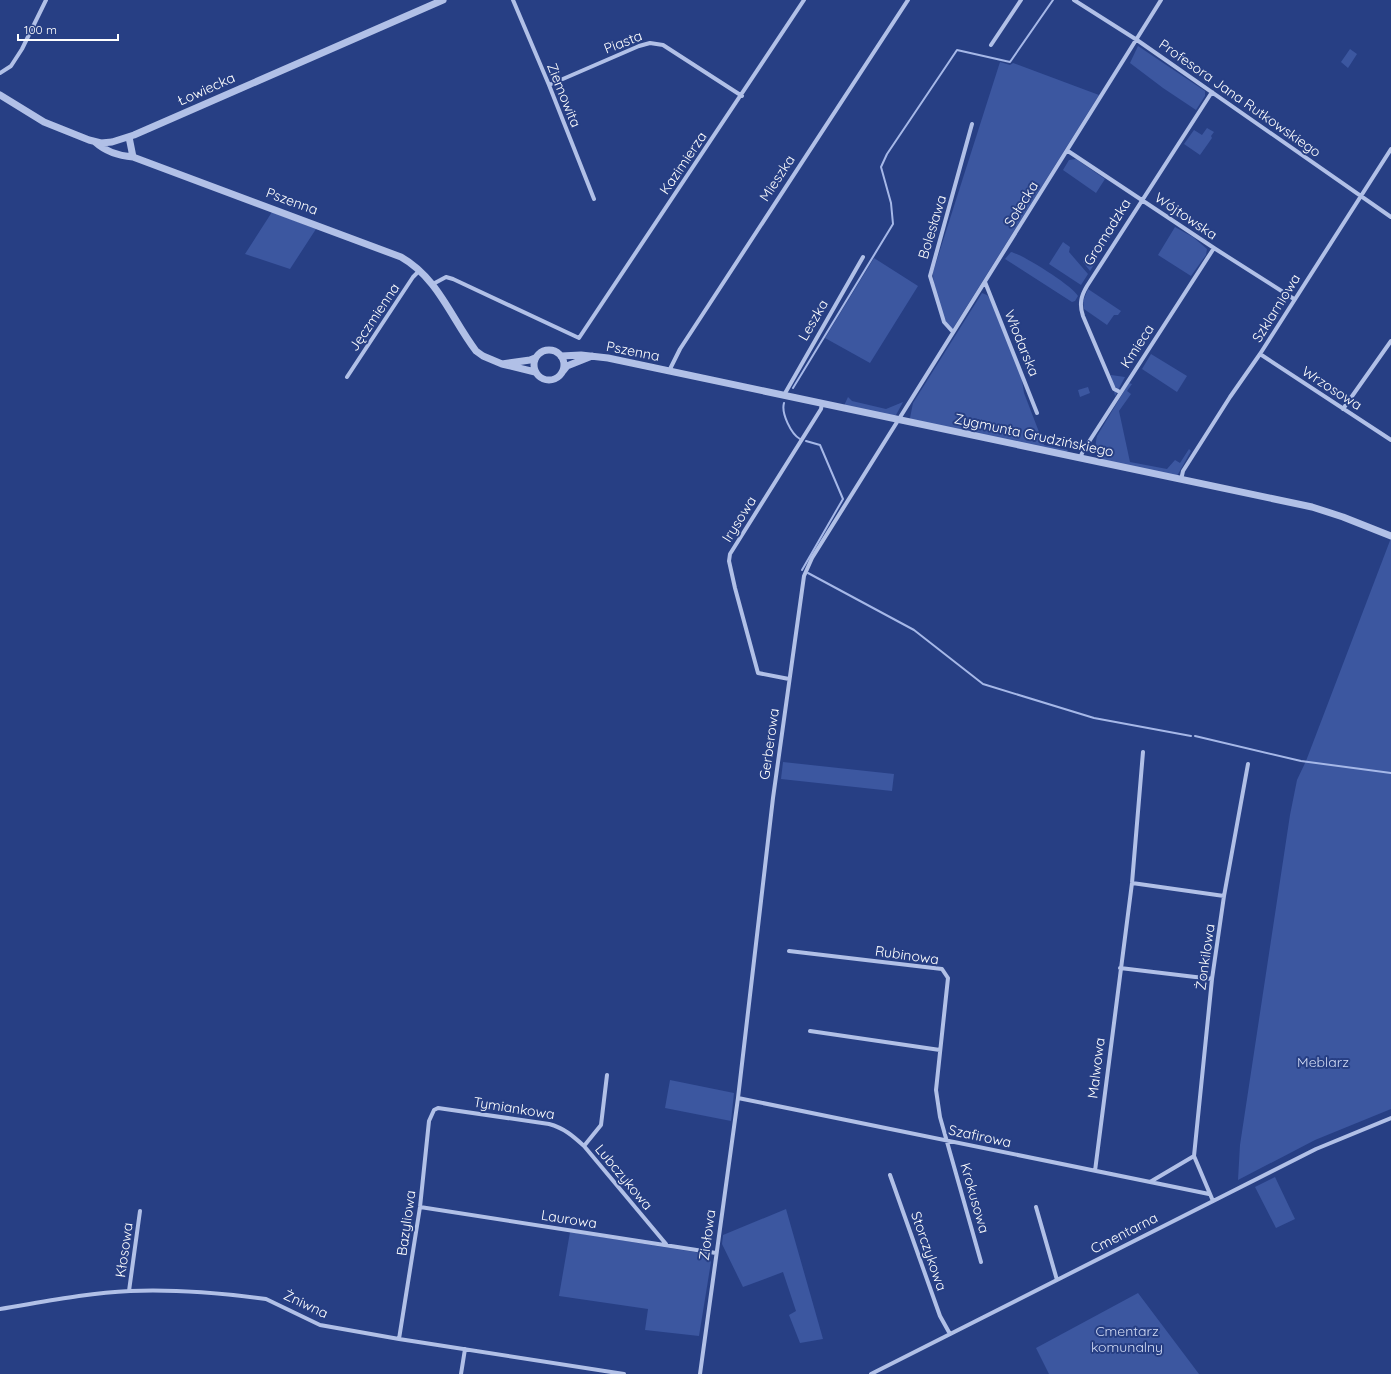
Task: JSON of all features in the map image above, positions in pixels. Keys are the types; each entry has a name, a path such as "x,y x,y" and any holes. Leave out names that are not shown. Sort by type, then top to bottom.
{"street":[{"path":"0,73 11,66 22,49 46,0"},
{"name":"Łowiecka","path":"0,95 44,122 95,142 106,143 120,141 443,0"},
{"name":"Ziemowita","path":"513,0 549,85 594,199"},
{"name":"Kazimierza","path":"433,284 446,277 453,279 579,338 742,96 804,0"},
{"name":"Mieszka","path":"669,371 680,348 908,0"},
{"path":"991,45 1021,0"},
{"name":"Profesora Jana Rutkowskiego","path":"1074,0 1137,40 1360,196 1391,216"},
{"name":"Sołecka","path":"899,420 1162,0"},
{"name":"Piasta","path":"549,85 639,46 650,43 663,45 742,96"},
{"name":"Gromadzka","path":"1120,392 1114,389 1083,316 1080,303 1087,286 1212,92"},
{"name":"Bolesława","path":"953,332 944,322 930,276 972,124"},
{"path":"129,137 133,156"},
{"path":"120,141 125,156"},
{"name":"Pszenna","path":"95,142 101,148 125,156 133,156 385,250 411,263 433,284 476,351 483,356 502,364 536,372 541,378 550,380 558,377 567,366 592,356"},
{"name":"Szklarniowa","path":"1181,480 1187,465 1230,397 1260,354 1391,149"},
{"name":"Wójtowska","path":"1068,151 1294,299"},
{"name":"Kmieca","path":"1080,458 1082,451 1214,248"},
{"name":"Leszka","path":"784,395 863,257"},
{"name":"Jęczmienna","path":"347,377 420,270"},
{"name":"Włodarska","path":"985,282 1037,413"},
{"path":"1343,409 1391,341"},
{"name":"Pszenna","path":"502,364 530,360 535,358 540,352 548,350 555,351 561,356 592,356 669,371"},
{"name":"Wrzosowa","path":"1260,354 1391,440"},
{"path":"561,356 564,363 563,371"},
{"path":"535,358 533,365 536,372"},
{"name":"Zygmunta Grudzińskiego","path":"669,371 1327,511 1391,536"},
{"name":"Irysowa","path":"789,679 758,673 729,561 730,554 799,446 821,409 822,403"},
{"name":"Gerberowa","path":"738,1098 760,901 801,593 807,568 899,420"},
{"name":"Malwowa","path":"1095,1170 1132,883 1143,752"},
{"name":"Żonkilowa","path":"1209,1194 1194,1156 1212,979 1224,896 1248,764"},
{"path":"1132,883 1224,896"},
{"name":"Rubinowa","path":"788,951 942,969 948,978 936,1090 940,1117 947,1140"},
{"path":"1120,968 1212,979"},
{"path":"810,1031 940,1050"},
{"name":"Lubczykowa","path":"607,1075 601,1125 584,1146 666,1244"},
{"name":"Szafirowa","path":"738,1098 1209,1194"},
{"name":"Ziołowa","path":"700,1374 738,1098"},
{"name":"Tymiankowa","path":"434,1110 438,1108 549,1124 561,1127 572,1134 584,1146"},
{"name":"Bazyliowa","path":"399,1339 420,1207 429,1122 434,1110"},
{"name":"Cmentarna","path":"870,1374 1316,1149 1391,1118"},
{"name":"Krokusowa","path":"947,1140 981,1262"},
{"path":"1150,1182 1194,1156"},
{"name":"Storczykowa","path":"890,1174 940,1316 950,1334"},
{"path":"1209,1194 1213,1201"},
{"name":"Laurowa","path":"420,1207 666,1244 716,1253"},
{"path":"1036,1207 1057,1280"},
{"name":"Kłosowa","path":"129,1291 140,1211"},
{"name":"Żniwna","path":"0,1309 73,1297 129,1291 210,1292 266,1299 320,1325 465,1350 624,1374"},
{"path":"461,1374 465,1350"}],"green space":[{"path":"1138,46 1205,91 1205,96 1196,110 1163,88 1130,63"},
{"path":"1350,49 1357,54 1348,68 1341,62"},
{"path":"1000,62 1010,65 1013,63 1099,95 952,330 944,318 938,303 934,287 933,272"},
{"path":"1207,128 1214,132 1211,136 1212,138 1200,155 1184,144 1194,130 1202,135"},
{"path":"1076,159 1105,179 1096,193 1063,170 1069,160"},
{"path":"272,212 316,229 290,269 245,254"},
{"path":"1175,227 1193,237 1207,249 1206,255 1191,276 1158,255"},
{"path":"1063,242 1070,247 1069,252 1088,274 1081,285 1049,264"},
{"path":"1011,252 1036,264 1058,278 1078,296 1075,301 1072,302 1005,259"},
{"path":"1084,256 1095,263 1090,271 1083,262"},
{"path":"874,258 918,286 870,363 825,338"},
{"path":"1088,289 1121,311 1118,315 1114,315 1107,325 1084,309 1083,301"},
{"path":"982,293 987,295 990,299 1021,374 1024,393 1044,445 1068,450 1064,455 913,423 910,418 913,403"},
{"path":"1151,354 1187,376 1177,392 1142,369"},
{"path":"1111,375 1125,377 1115,396"},
{"path":"1129,383 1132,384 1127,391 1131,394 1119,411 1130,462 1167,469 1175,460 1180,463 1189,449 1191,451 1177,476 1099,459 1096,448 1097,436"},
{"path":"1088,387 1090,393 1080,397 1078,390"},
{"path":"848,397 852,401 886,409 903,402 896,415 892,418 842,410"},
{"name":"Meblarz","path":"1391,538 1391,1109 1315,1140 1238,1180 1240,1145 1290,815 1297,780 1306,761"},
{"path":"783,762 894,774 892,791 781,779"},
{"path":"670,1080 734,1093 731,1121 665,1108"},
{"path":"1275,1177 1295,1219 1276,1228 1255,1187"},
{"path":"786,1209 823,1339 800,1343 789,1315 796,1311 783,1272 743,1287 722,1244 723,1235"},
{"path":"570,1232 701,1253 708,1256 711,1262 699,1336 645,1330 648,1309 559,1296"},
{"name":"Cmentarz komunalny","path":"1138,1293 1199,1374 1049,1374 1036,1348"}],"waterway":[{"path":"793,388 893,224 891,203 881,167 887,154 957,50 1010,62 1053,0"},
{"path":"784,403 783,407 785,417 793,433 800,439"},
{"path":"802,570 843,499 820,445 806,441"},
{"path":"808,573 914,630 983,684 1094,718 1191,736"},
{"path":"1195,736 1301,761 1391,773"}]}
